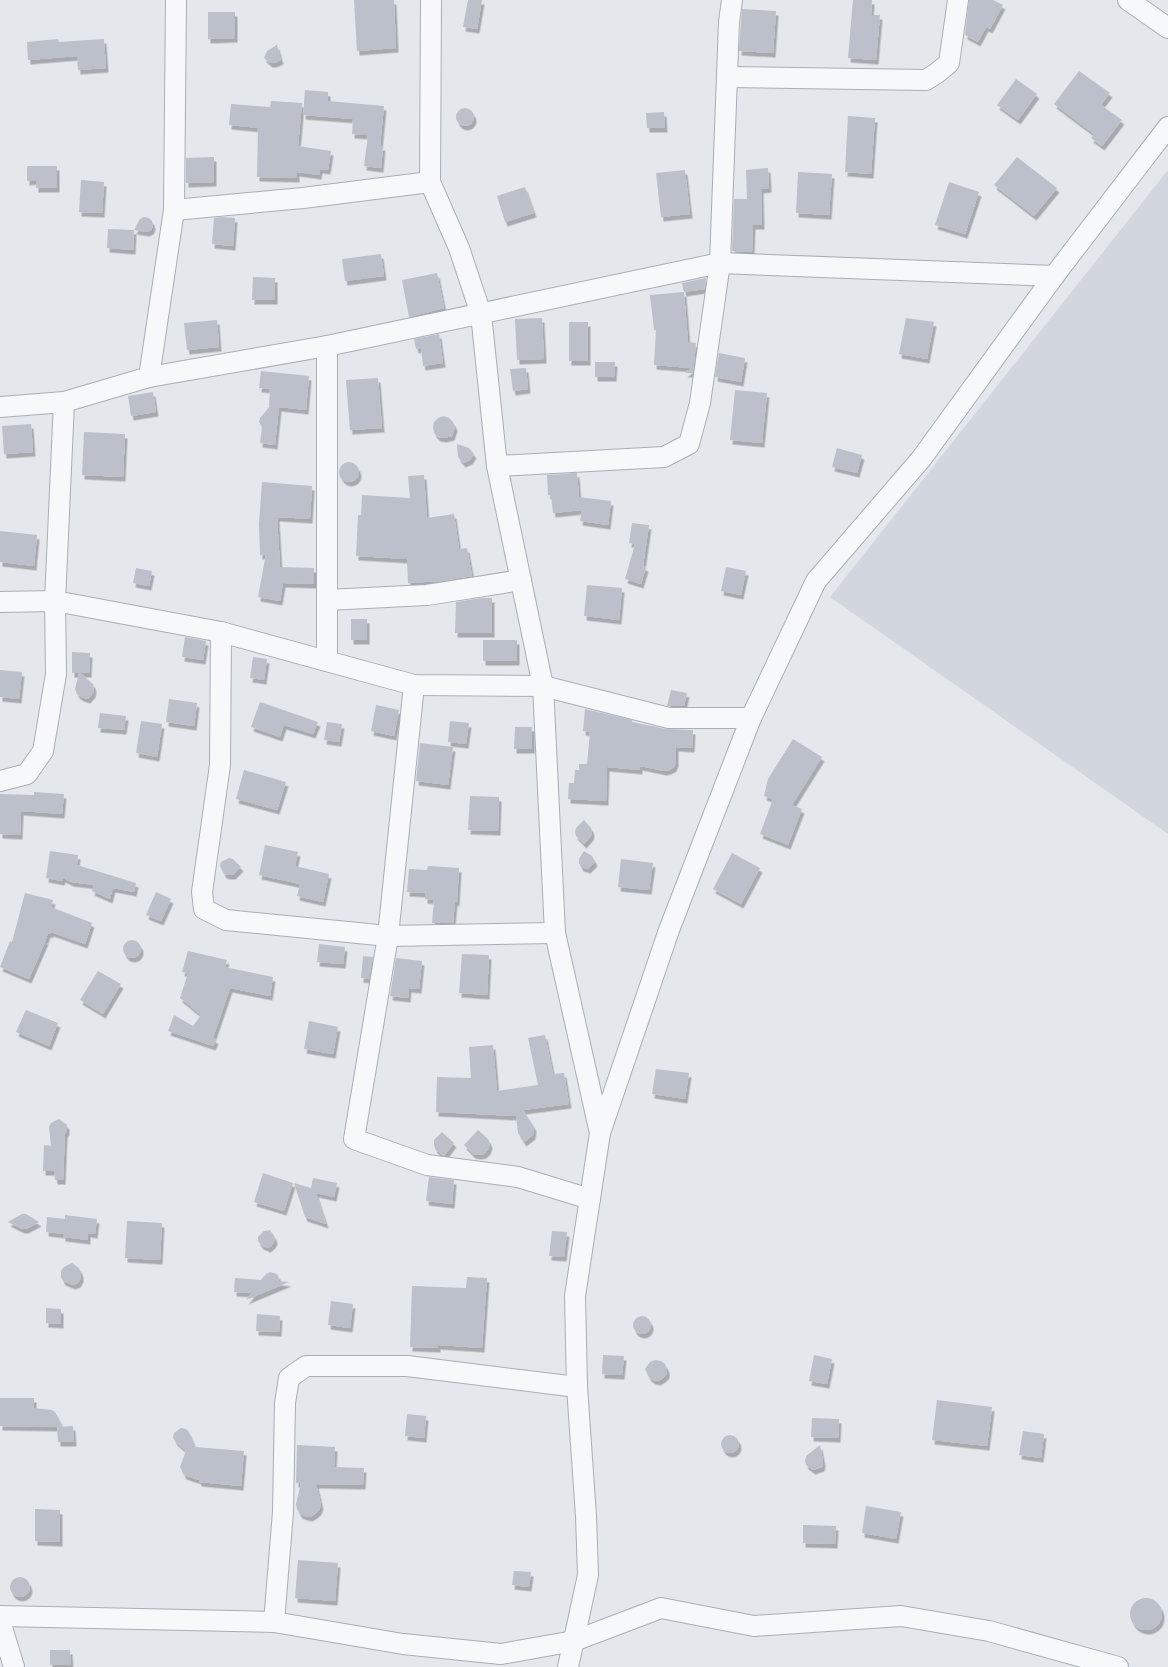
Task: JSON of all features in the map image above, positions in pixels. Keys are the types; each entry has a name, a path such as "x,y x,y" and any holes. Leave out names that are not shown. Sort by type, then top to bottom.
{"street":[{"path":"149,377 174,210 176,0"},
{"path":"432,0 430,182 459,248 481,314 497,466 543,686 555,932 600,1133"},
{"path":"497,466 664,457 689,444 700,403 720,263 729,22 732,0"},
{"path":"727,77 926,80 949,63 958,0"},
{"path":"1128,0 1168,28"},
{"path":"568,1667 588,1575 586,1516 577,1387 575,1296 600,1133 669,930 751,718 816,581 921,459 1054,276 1168,127"},
{"path":"174,210 303,198 430,182"},
{"path":"0,406 64,402 149,377 327,346 720,263 1054,276"},
{"path":"327,346 327,661"},
{"path":"0,781 27,774 42,751 56,674 55,601 64,402"},
{"path":"327,600 427,595 521,580"},
{"path":"0,602 55,601 221,632 414,685 543,686 669,718 751,718"},
{"path":"221,632 220,765 202,892 204,908 226,920 388,936 555,932"},
{"path":"414,685 388,936 354,1139 427,1165 518,1177 590,1199"},
{"path":"274,1622 283,1512 285,1403 289,1378 306,1366 407,1366 577,1387"},
{"path":"0,1616 274,1622 403,1644 502,1654 574,1641 661,1608 754,1626 901,1616 989,1631 1118,1667"},
{"path":"0,1621 14,1667"}],"shaded area":[{"path":"1168,170 1168,834 830,597"}],"building":[{"path":"354,0 394,0 396,48 357,51"},
{"path":"468,0 482,0 477,29 463,27"},
{"path":"853,0 872,0 871,15 880,15 876,60 848,58"},
{"path":"969,0 993,0 1003,5 990,29 986,27 978,42 965,35"},
{"path":"742,9 776,11 773,53 739,51"},
{"path":"208,12 235,12 235,38 208,39"},
{"path":"58,39 59,42 104,39 106,68 78,70 77,56 28,60 27,42"},
{"path":"277,45 281,60 270,63 264,58 267,51"},
{"path":"1079,71 1110,93 1101,105 1122,120 1102,146 1091,138 1094,134 1054,104"},
{"path":"1016,79 1037,94 1018,120 997,105"},
{"path":"305,90 328,92 328,101 384,106 380,146 383,146 381,168 364,166 368,135 352,134 353,119 303,115"},
{"path":"271,101 302,103 298,146 331,151 328,170 320,169 319,175 297,172 297,178 257,177 258,128 229,125 231,104 270,107"},
{"path":"465,108 471,111 474,117 471,123 465,126 459,123 456,117 459,111"},
{"path":"664,112 665,128 647,128 646,113"},
{"path":"848,116 875,118 871,174 845,172"},
{"path":"214,157 214,182 186,183 186,158"},
{"path":"1017,157 1057,188 1034,216 994,185"},
{"path":"27,166 57,166 57,188 36,188 36,180 27,181"},
{"path":"768,168 769,188 761,189 762,225 753,225 752,252 732,251 734,199 747,199 746,170"},
{"path":"685,170 690,214 661,217 656,173"},
{"path":"798,172 832,174 829,215 796,213"},
{"path":"81,180 104,182 102,213 79,212"},
{"path":"949,182 979,192 965,234 935,225"},
{"path":"525,187 534,213 505,222 497,196"},
{"path":"144,217 149,218 152,221 153,226 151,230 147,232 134,230 140,219"},
{"path":"214,218 235,218 233,246 212,244"},
{"path":"108,229 134,230 133,250 107,248"},
{"path":"381,254 384,276 345,281 342,259"},
{"path":"437,273 444,308 409,317 402,280"},
{"path":"253,277 275,278 275,300 252,300"},
{"path":"706,278 705,289 684,292 682,283"},
{"path":"684,292 688,342 696,343 693,373 685,373 691,368 654,365 656,330 654,330 650,295"},
{"path":"542,318 544,359 517,360 515,319"},
{"path":"906,318 934,322 927,359 899,354"},
{"path":"217,320 219,347 187,350 184,323"},
{"path":"569,322 588,322 588,361 569,361"},
{"path":"439,334 443,363 423,366 421,348 416,349 414,339"},
{"path":"719,353 745,358 741,382 715,377"},
{"path":"595,362 615,362 614,377 595,377"},
{"path":"526,368 528,389 513,391 510,369"},
{"path":"261,371 309,376 306,410 279,407 275,445 260,443 262,427 259,422 260,418 270,406 270,389 259,388"},
{"path":"378,378 382,428 350,430 346,380"},
{"path":"735,390 767,393 762,443 730,440"},
{"path":"153,392 156,412 131,416 128,396"},
{"path":"444,416 453,422 455,427 452,436 444,438 438,437 434,433 433,427 434,422 438,418"},
{"path":"31,424 33,452 4,454 2,426"},
{"path":"84,432 125,434 123,477 82,475"},
{"path":"457,444 469,448 474,454 470,460 463,463 458,457"},
{"path":"837,448 862,455 857,473 832,467"},
{"path":"349,462 356,465 359,472 356,479 349,482 342,479 339,472 342,465"},
{"path":"577,473 579,497 611,501 608,525 580,521 582,510 553,513 551,495 548,495 547,475"},
{"path":"424,475 427,518 454,514 459,549 467,548 472,576 442,581 408,583 407,559 356,556 358,515 361,515 362,495 410,498 408,476"},
{"path":"262,482 312,486 310,519 277,517 280,567 314,568 314,584 283,583 280,601 258,597 266,554 260,555 259,524"},
{"path":"632,523 649,525 643,566 646,567 641,584 625,579 635,544 629,543"},
{"path":"0,531 37,535 34,566 0,562"},
{"path":"726,567 746,571 741,595 721,591"},
{"path":"136,568 152,571 149,586 133,583"},
{"path":"587,585 622,588 619,620 584,616"},
{"path":"492,598 492,633 455,633 456,602"},
{"path":"351,619 367,619 367,640 351,640"},
{"path":"185,637 206,641 203,660 182,657"},
{"path":"483,640 517,640 517,661 483,661"},
{"path":"72,652 90,653 89,673 80,673 93,684 93,693 88,699 77,694 75,689 79,673 72,673"},
{"path":"253,657 267,659 264,680 250,678"},
{"path":"0,670 22,672 19,699 0,697"},
{"path":"671,690 687,693 684,706 667,706"},
{"path":"169,699 197,703 194,726 166,722"},
{"path":"260,702 318,722 313,734 284,725 280,737 251,727"},
{"path":"376,705 399,710 394,736 371,731"},
{"path":"585,709 632,720 632,722 666,729 693,730 692,748 676,747 676,762 674,767 669,770 664,771 640,766 640,770 607,767 606,801 568,799 569,783 574,783 575,770 579,770 579,764 587,764 590,732 583,731"},
{"path":"100,713 126,716 124,730 98,728"},
{"path":"141,721 162,724 157,757 136,753"},
{"path":"450,721 469,723 466,744 448,742"},
{"path":"327,722 342,724 339,742 324,740"},
{"path":"515,727 532,727 532,749 514,749"},
{"path":"793,739 822,757 792,805 802,809 788,845 760,834 773,799 764,796 768,779"},
{"path":"420,743 453,747 448,785 416,781"},
{"path":"244,770 286,782 277,810 236,799"},
{"path":"34,792 64,794 62,814 21,811 20,835 0,834 0,794 34,795"},
{"path":"470,796 499,797 498,831 468,830"},
{"path":"584,820 591,828 592,832 591,836 584,844 576,836 575,832 576,828"},
{"path":"265,845 298,852 295,866 329,874 323,902 297,896 300,884 259,875"},
{"path":"50,851 78,855 77,865 136,883 134,892 113,888 110,899 92,891 94,885 71,882 63,878 62,881 46,878"},
{"path":"584,851 592,856 595,862 588,869 581,867 579,863 579,859"},
{"path":"732,853 760,868 741,904 713,889"},
{"path":"229,858 233,859 241,867 233,875 224,874 220,866 221,862"},
{"path":"621,859 653,863 649,890 618,887"},
{"path":"428,866 459,868 457,902 455,901 453,923 432,923 434,900 425,899 425,893 407,892 409,869 427,870"},
{"path":"156,892 171,899 161,921 146,915"},
{"path":"25,893 53,900 51,907 92,923 85,944 51,932 50,934 48,933 46,939 43,939 46,940 29,979 0,967 10,941 12,942"},
{"path":"128,940 136,940 141,945 139,956 136,958 128,958 123,953 123,945"},
{"path":"319,944 345,947 343,964 317,962"},
{"path":"188,951 227,960 225,967 273,977 270,996 230,988 213,1038 216,1040 213,1046 168,1031 174,1015 193,1026 201,1015 180,998 188,973 182,972"},
{"path":"462,954 489,955 487,995 459,993"},
{"path":"363,956 373,957 369,979 361,978"},
{"path":"396,958 422,961 419,989 409,988 408,998 390,996"},
{"path":"98,971 121,984 103,1014 80,1000"},
{"path":"26,1010 58,1023 49,1046 16,1032"},
{"path":"309,1021 338,1027 333,1054 304,1049"},
{"path":"545,1035 553,1074 564,1073 569,1104 523,1110 534,1127 533,1135 524,1142 518,1133 516,1116 436,1112 437,1077 471,1078 469,1047 493,1045 497,1091 538,1085 528,1038"},
{"path":"656,1069 689,1073 685,1099 652,1094"},
{"path":"59,1119 67,1125 67,1130 65,1134 63,1180 55,1180 54,1171 43,1171 44,1145 51,1146 49,1127 51,1123"},
{"path":"478,1130 488,1139 490,1144 488,1150 484,1154 479,1155 473,1154 464,1145"},
{"path":"442,1132 454,1143 444,1156 435,1149 434,1145 434,1140"},
{"path":"263,1173 293,1183 284,1211 254,1202"},
{"path":"429,1177 454,1180 452,1204 426,1201"},
{"path":"313,1178 337,1183 334,1197 316,1193 326,1224 305,1217 294,1183 311,1188"},
{"path":"22,1214 26,1214 39,1222 26,1229 22,1229 8,1222"},
{"path":"65,1215 97,1219 95,1234 88,1233 88,1240 63,1237 63,1234 46,1232 47,1217 65,1219"},
{"path":"127,1221 162,1223 160,1260 125,1258"},
{"path":"270,1230 275,1240 268,1248 261,1245 258,1241 258,1237 264,1231"},
{"path":"552,1231 567,1232 564,1257 549,1256"},
{"path":"72,1263 79,1268 81,1273 81,1278 78,1283 73,1285 63,1281 61,1277 61,1271 64,1267"},
{"path":"270,1272 278,1275 279,1281 289,1282 246,1300 252,1293 234,1292 235,1278 261,1280"},
{"path":"467,1277 487,1278 482,1348 438,1345 438,1348 410,1347 412,1286 466,1288"},
{"path":"331,1301 353,1304 350,1328 328,1325"},
{"path":"46,1308 61,1309 61,1324 46,1323"},
{"path":"257,1314 280,1316 279,1332 256,1331"},
{"path":"642,1316 648,1319 651,1325 648,1331 642,1334 636,1331 633,1325 636,1319"},
{"path":"603,1355 624,1356 622,1375 602,1374"},
{"path":"814,1355 832,1359 827,1384 809,1381"},
{"path":"655,1360 661,1361 665,1364 667,1369 667,1374 658,1381 649,1377 645,1369 650,1362"},
{"path":"0,1398 34,1398 34,1408 52,1410 55,1412 63,1427 0,1426"},
{"path":"937,1400 992,1407 987,1446 932,1440"},
{"path":"407,1414 426,1416 424,1438 405,1436"},
{"path":"812,1418 839,1419 838,1438 811,1437"},
{"path":"73,1426 74,1442 58,1442 57,1427"},
{"path":"181,1428 186,1429 189,1432 195,1447 244,1451 241,1486 199,1482 199,1480 184,1475 180,1467 186,1451 175,1441 173,1437 174,1433"},
{"path":"1023,1431 1044,1434 1041,1458 1019,1455"},
{"path":"726,1435 734,1435 739,1440 737,1451 734,1453 726,1453 721,1448 721,1440"},
{"path":"297,1445 335,1447 334,1467 364,1468 363,1485 316,1484 321,1505 319,1510 310,1517 300,1514 296,1504 301,1483 296,1483"},
{"path":"820,1445 823,1462 822,1467 813,1470 806,1465 806,1456"},
{"path":"866,1506 901,1512 896,1539 862,1533"},
{"path":"35,1509 60,1510 60,1542 35,1541"},
{"path":"803,1525 836,1526 835,1544 803,1543"},
{"path":"298,1560 338,1563 335,1601 295,1598"},
{"path":"514,1571 531,1572 529,1587 512,1585"},
{"path":"20,1577 27,1580 30,1587 27,1594 20,1597 13,1594 10,1587 13,1580"},
{"path":"1143,1598 1149,1598 1158,1602 1162,1614 1158,1626 1149,1630 1143,1630 1134,1626 1130,1617 1130,1611 1134,1602"},
{"path":"50,1650 70,1650 71,1665 50,1665"}]}
